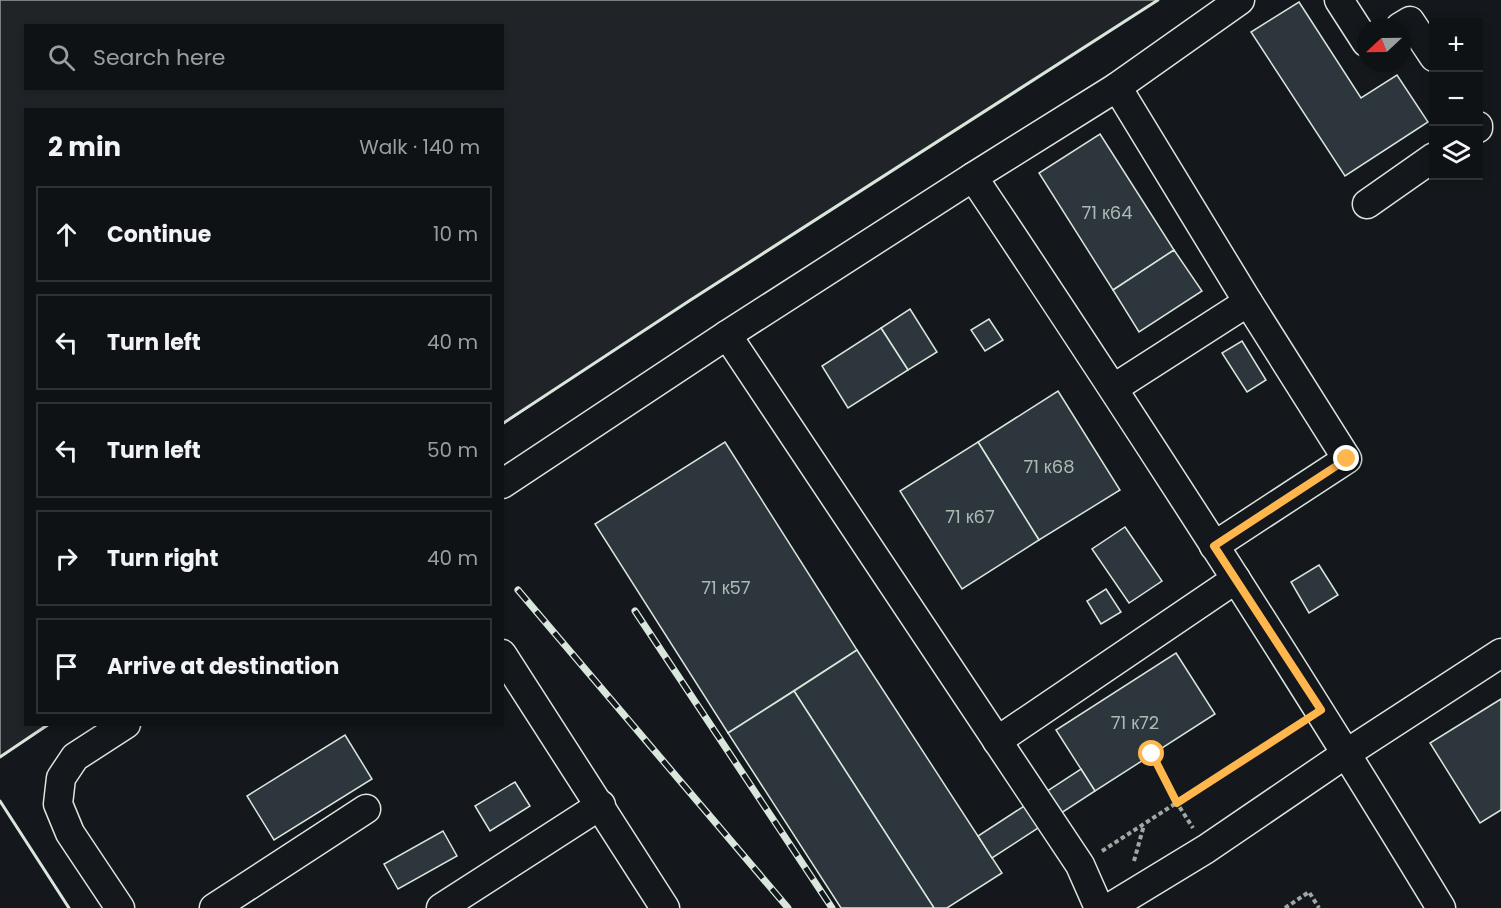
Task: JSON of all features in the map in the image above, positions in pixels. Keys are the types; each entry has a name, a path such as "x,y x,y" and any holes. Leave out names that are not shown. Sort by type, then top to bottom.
{"lane":[{"path":"504,483 727,335 1117,87 1240,0"},
{"path":"1339,0 1357,28"},
{"path":"1411,22 1429,50"},
{"path":"1117,87 1347,459 1214,546"},
{"path":"1367,204 1429,161"},
{"path":"973,177 1114,388 1321,710 1441,908"},
{"path":"1114,388 1248,302"},
{"path":"727,335 1080,865 1099,908"},
{"path":"997,741 1236,579"},
{"path":"1109,908 1206,849 1347,753 1501,653"},
{"path":"504,657 665,908"},
{"path":"120,908 70,833 58,804 61,778 75,757 123,726"},
{"path":"441,908 601,805"},
{"path":"214,908 366,809"}],"path":[{"path":"1080,865 1321,710"},
{"path":"1152,754 1177,803 1206,849"},
{"path":"1285,908 1309,892 1319,908"}],"shaded area":[{"path":"0,0 1158,0 689,301 504,423 504,108 24,108 24,726 47,726 0,757"}],"building":[{"path":"1299,2 1361,98 1397,75 1428,122 1345,176 1251,32"},
{"path":"1100,134 1174,250 1113,290 1039,173"},
{"path":"1174,250 1202,291 1139,332 1113,290"},
{"path":"910,309 937,352 908,370 881,328"},
{"path":"989,319 1003,340 985,351 971,330"},
{"path":"881,328 908,370 848,408 822,366"},
{"path":"1242,341 1266,380 1247,392 1222,353"},
{"path":"1058,391 1120,490 1039,540 978,442"},
{"path":"725,442 857,650 728,733 595,524"},
{"path":"978,442 1039,540 962,589 900,491"},
{"path":"1125,527 1162,581 1129,603 1092,549"},
{"path":"1319,565 1338,595 1309,613 1291,582"},
{"path":"1106,589 1121,612 1101,624 1087,601"},
{"path":"857,650 1002,873 947,908 934,908 794,691"},
{"path":"1176,653 1215,714 1095,791 1056,730"},
{"path":"794,691 934,908 841,908 728,733"},
{"path":"1501,699 1501,810 1480,823 1430,743"},
{"path":"345,735 372,779 274,840 247,796"},
{"path":"1081,769 1095,791 992,858 978,836"},
{"path":"515,782 530,806 490,831 475,806"},
{"path":"443,831 457,856 398,889 384,864"}],"railway":[{"path":"518,590 788,908"},
{"path":"635,611 832,908"}],"wall":[{"path":"504,423 1158,0"},
{"path":"0,757 46,726"},
{"path":"0,801 69,908"}],"route":[{"path":"1152,754 1177,803 1321,710 1214,546 1347,459"}]}
